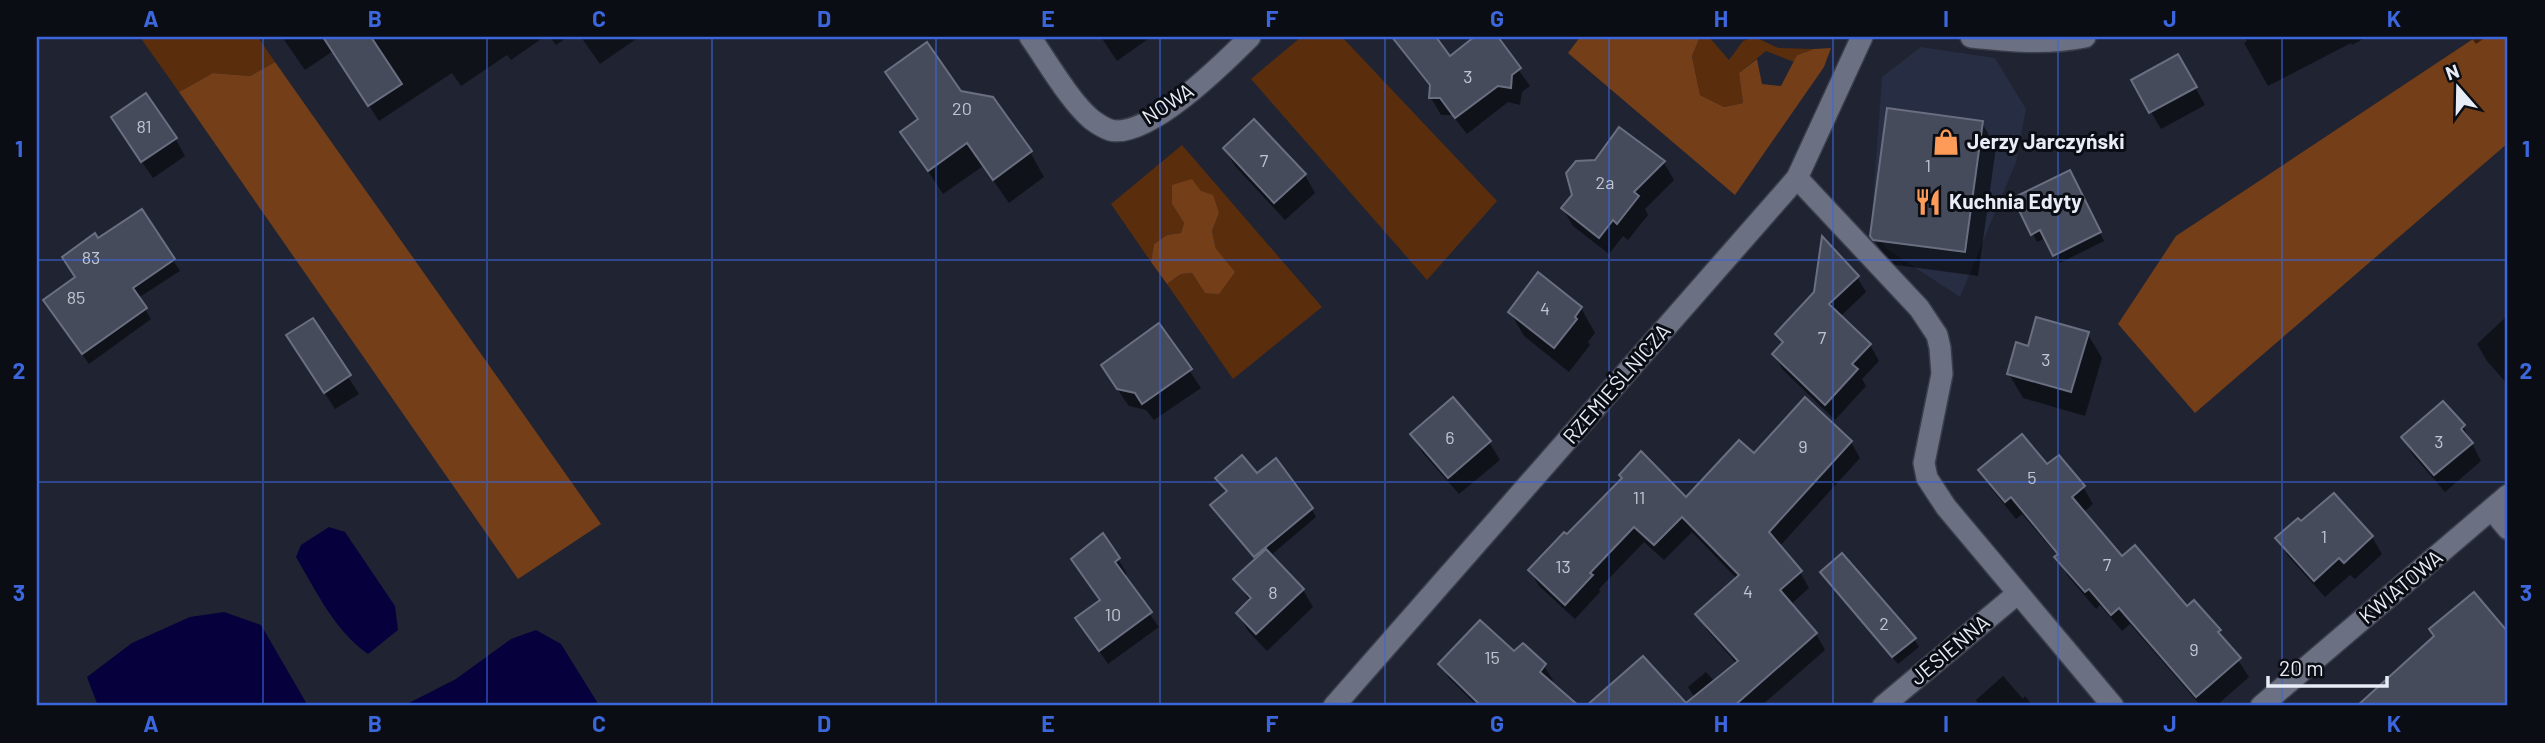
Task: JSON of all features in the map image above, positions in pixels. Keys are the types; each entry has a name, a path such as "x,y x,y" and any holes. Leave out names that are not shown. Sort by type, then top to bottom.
{"street":[{"name":"NOWA","path":"1030,37 1081,108 1092,120 1111,131 1128,128 1153,118 1184,97 1250,37"},
{"name":"RZEMIEŚLNICZA","path":"1334,706 1797,178 1862,37"},
{"path":"1971,37 2024,43 2058,43 2085,37"},
{"path":"1797,178 1919,308 1937,335 1942,374 1924,463 1927,478 1946,508 2113,706"},
{"name":"KWIATOWA","path":"2261,706 2508,495"},
{"path":"2492,510 2508,529"},
{"name":"JESIENNA","path":"1883,706 2017,594"}],"shaded area":[{"path":"140,37 258,37 275,62 250,76 213,73 179,92"},
{"path":"1301,37 1342,37 1497,201 1427,280 1251,79"},
{"path":"1580,37 1700,37 1692,56 1700,95 1724,107 1743,103 1739,73 1757,59 1762,84 1781,86 1797,55 1814,49 1831,48 1824,67 1735,195 1568,53"},
{"path":"1700,37 1709,37 1729,60 1743,41 1755,37 1778,48 1814,49 1797,55 1794,62 1766,51 1739,73 1743,103 1724,107 1700,95 1692,56"},
{"path":"2476,37 2508,37 2508,143 2195,413 2118,324 2176,236"},
{"path":"1921,47 1995,58 2026,109 2016,162 1960,297 1885,248 1872,214 1882,77"},
{"path":"275,62 601,524 518,579 179,92 213,73 250,76"},
{"path":"1182,145 1322,307 1233,379 1167,284 1181,274 1192,273 1205,293 1216,249 1212,231 1219,213 1172,204 1184,223 1181,233 1167,235 1154,244 1151,262 1111,204"},
{"path":"1192,179 1201,191 1213,195 1219,213 1212,231 1216,249 1235,272 1219,294 1205,293 1192,273 1181,274 1167,284 1151,262 1154,244 1167,235 1181,233 1184,223 1172,204 1172,185"},
{"path":"329,527 345,532 395,606 398,630 368,654 356,645 336,622 296,557 301,545"},
{"path":"224,612 261,625 308,706 98,706 87,677 132,643 190,617"},
{"path":"536,630 561,644 597,702 595,706 403,706 456,679 511,639"}],"building":[{"path":"323,37 371,37 402,84 368,106"},
{"path":"1392,37 1436,37 1450,56 1474,37 1498,37 1521,68 1512,75 1511,88 1498,86 1455,118 1440,98 1429,98 1430,85"},
{"path":"927,42 961,91 993,97 1032,151 993,180 967,143 928,171 900,132 918,119 885,72"},
{"path":"2178,54 2197,87 2149,113 2131,80"},
{"path":"146,93 177,138 141,162 111,117"},
{"path":"1887,108 1983,121 1965,252 1873,240 1870,236"},
{"path":"1254,119 1306,174 1274,203 1223,148"},
{"path":"1619,127 1665,161 1634,192 1639,196 1617,224 1613,220 1599,238 1561,208 1572,195 1566,173 1576,161 1595,160"},
{"path":"2070,170 2101,232 2053,256 2040,230 2031,235 2013,198"},
{"path":"142,209 175,259 133,288 147,308 82,354 43,300 75,277 62,257 95,233 98,238"},
{"path":"1822,236 1859,276 1829,304 1871,344 1852,364 1858,369 1825,405 1772,354 1783,342 1775,334 1814,292"},
{"path":"1538,272 1582,307 1575,317 1577,319 1554,348 1508,312"},
{"path":"2036,317 2089,332 2071,392 2007,374 2016,342 2028,346"},
{"path":"313,318 351,375 324,393 286,335"},
{"path":"1159,323 1192,369 1142,404 1135,393 1117,389 1101,365"},
{"path":"1453,397 1491,441 1448,478 1410,434"},
{"path":"1805,397 1852,441 1769,532 1802,571 1780,590 1817,633 1734,706 1586,706 1643,656 1686,703 1738,661 1695,614 1739,575 1682,517 1654,545 1634,527 1590,573 1593,575 1565,605 1528,570 1622,478 1619,475 1641,451 1686,497 1739,440 1754,453"},
{"path":"2443,401 2465,425 2461,429 2473,443 2434,475 2401,437"},
{"path":"2022,434 2047,464 2059,455 2085,486 2072,497 2122,556 2135,545 2187,606 2194,600 2241,658 2196,697 2119,608 2111,615 2089,589 2085,592 2054,557 2058,554 2011,497 2005,502 1978,470"},
{"path":"1242,455 1257,473 1276,458 1313,508 1254,557 1210,505 1227,491 1215,478"},
{"path":"2334,493 2373,536 2344,563 2339,558 2314,581 2275,538 2298,518 2301,521"},
{"path":"1103,533 1120,558 1115,562 1152,612 1099,651 1075,618 1100,600 1071,559"},
{"path":"1266,549 1304,589 1256,634 1236,613 1251,598 1233,579"},
{"path":"1842,553 1916,638 1892,657 1820,572"},
{"path":"2474,592 2508,632 2508,706 2357,706 2434,636 2429,629"},
{"path":"1480,620 1514,651 1523,643 1546,664 1540,672 1579,706 1481,706 1438,664"}],"place":[{"name":"Jerzy Jarczyński","path":"1946,142"},
{"name":"Kuchnia Edyty","path":"1928,202"}]}
